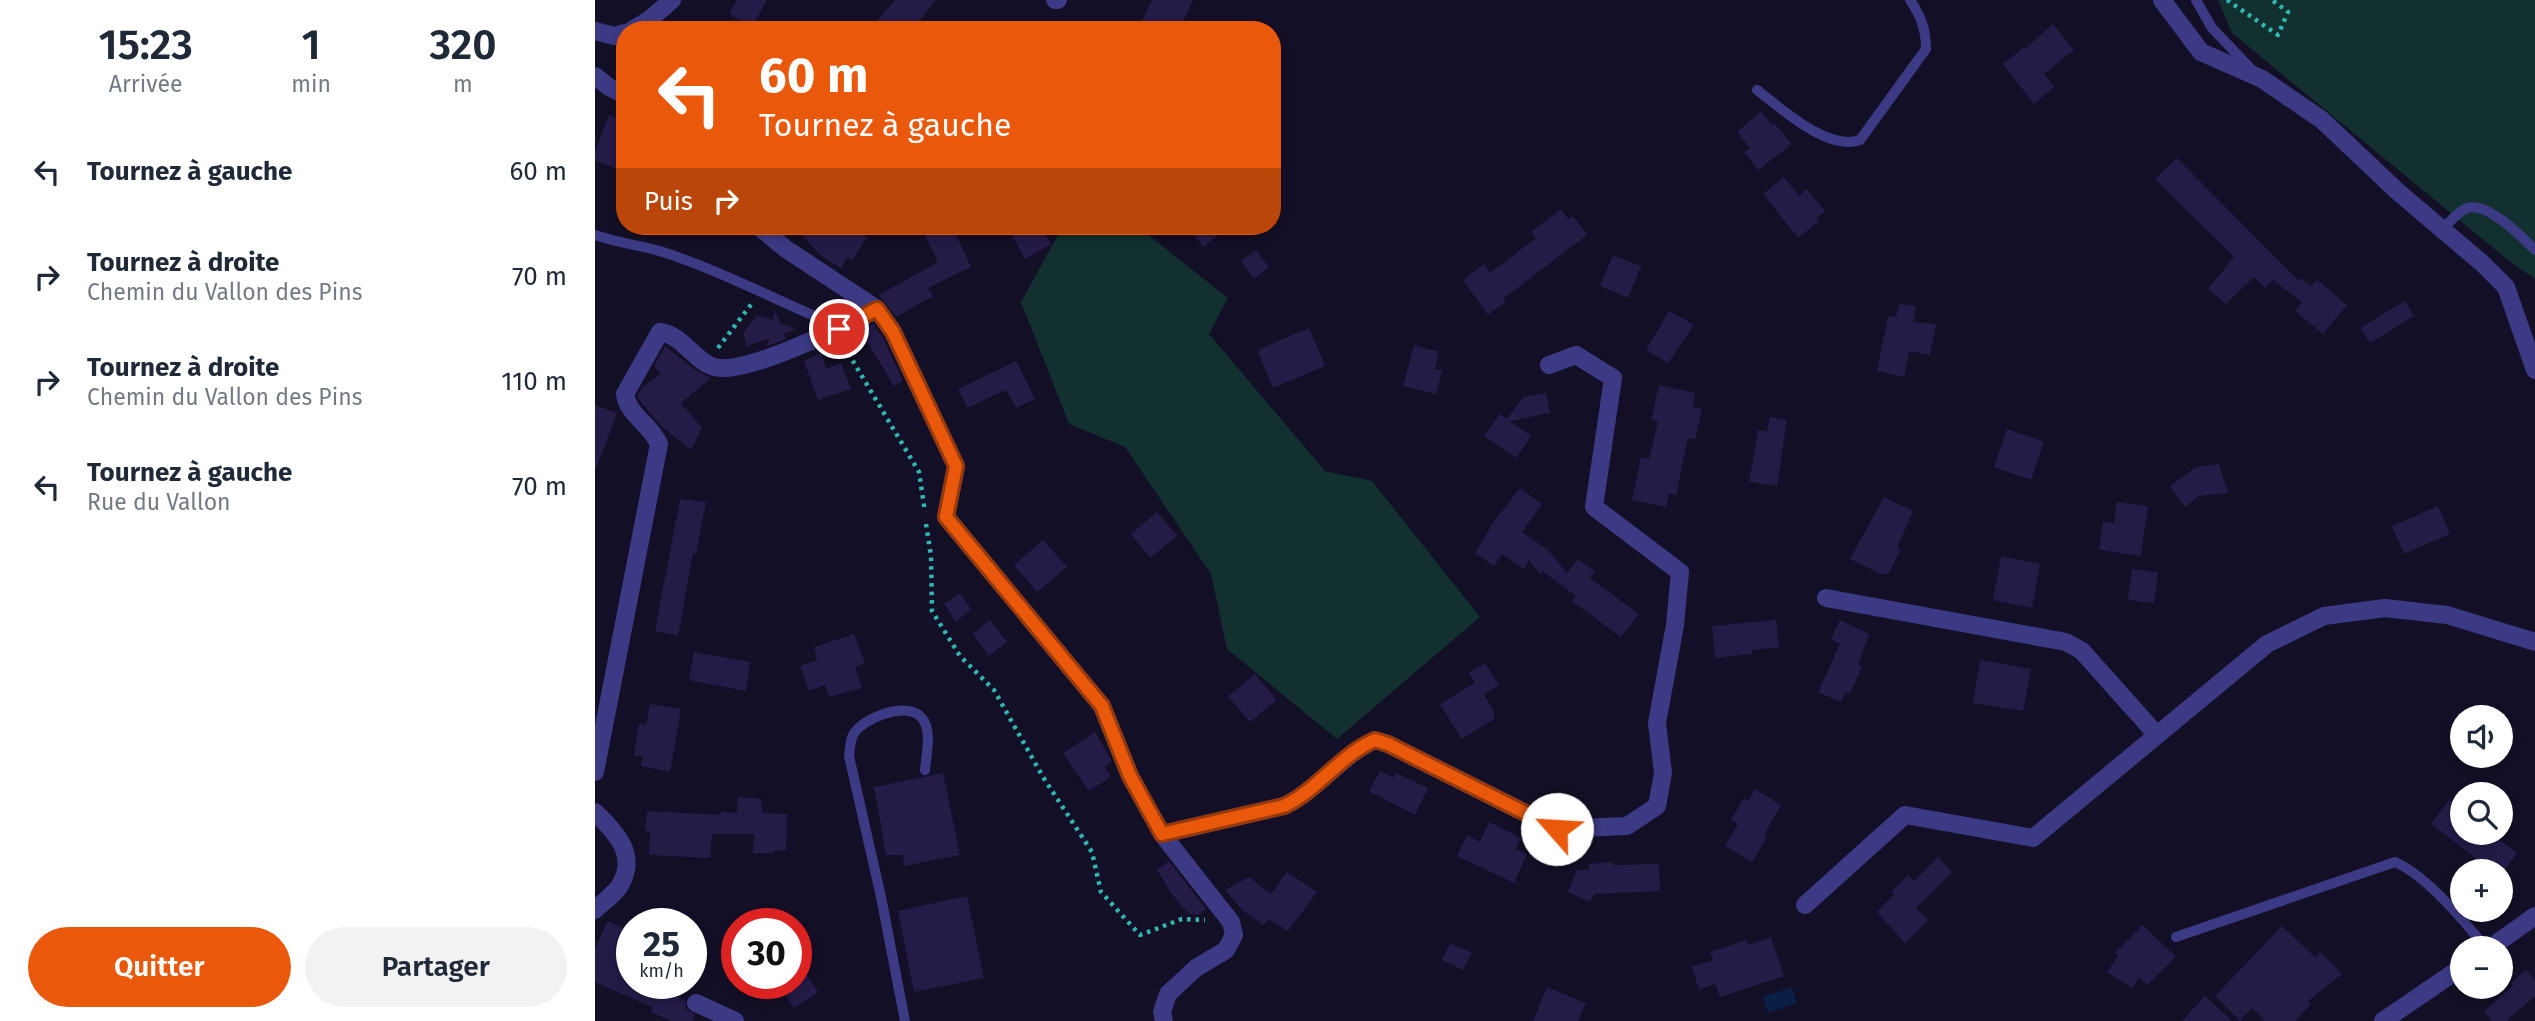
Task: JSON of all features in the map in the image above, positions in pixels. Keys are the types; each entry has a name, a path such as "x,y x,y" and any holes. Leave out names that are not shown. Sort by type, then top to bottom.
{"street":[{"path":"647,21 672,0"},
{"path":"2162,0 2201,52 2262,79 2322,120 2506,288 2535,370"},
{"path":"595,31 616,35"},
{"path":"595,76 616,90"},
{"path":"769,235 877,309 893,332 956,466 946,517 1102,706 1130,776 1162,834 1231,922 1234,935 1226,950 1196,968 1168,995 1162,1012 1164,1021"},
{"path":"595,772 659,444 655,434 626,403 625,394 660,332 670,333 712,367 730,369 769,357 834,331 877,309"},
{"path":"1162,834 1284,806 1298,799 1361,746 1375,740 1388,744 1557,829 1627,826 1657,806 1663,773 1657,723 1675,625 1680,572 1594,508 1613,378 1576,355 1549,365"},
{"path":"1826,598 2066,642 2082,651 2157,735"},
{"path":"1805,905 1905,815 2033,838 2267,644 2324,616 2385,608 2447,614 2535,642"},
{"path":"595,812 622,840 626,857 624,874 618,888 595,910"},
{"path":"2506,936 2535,916"},
{"path":"2383,1021 2450,975"},
{"path":"696,1003 735,1021"}],"lane":[{"path":"1757,89 1806,128 1844,143 1860,140 1926,49 1926,36 1920,14 1910,0"},
{"path":"2196,0 2212,28 2262,79"},
{"path":"2442,229 2466,208 2479,206 2513,228 2535,250"},
{"path":"595,235 661,252 826,321 834,331"},
{"path":"905,1021 881,897 849,756 852,736 862,724 885,713 909,711 921,716 927,728 925,770"},
{"path":"2176,937 2395,862 2407,867 2477,936"}],"path":[{"path":"2227,0 2278,35 2288,12 2272,0"},
{"path":"706,362 760,293"},
{"path":"834,331 919,472 931,556 932,611 960,656 994,690 1043,777 1092,852 1101,892 1140,935 1182,919 1210,921"}],"green space":[{"path":"2218,0 2535,0 2535,279 2509,261 2232,33"},
{"path":"1058,235 1148,235 1228,298 1209,334 1325,471 1372,481 1480,617 1337,739 1227,649 1211,574 1125,447 1069,424 1021,302"}],"water":[{"path":"1792,987 1797,1003 1768,1013 1762,997"}],"building":[{"path":"737,0 767,0 755,21 741,21 729,14"},
{"path":"895,0 936,0 919,21 877,21"},
{"path":"1152,0 1193,0 1183,21 1142,21"},
{"path":"2053,24 2074,50 2044,74 2054,87 2034,104 2003,64"},
{"path":"1761,111 1792,144 1758,170 1744,152 1750,148 1737,132"},
{"path":"609,115 616,118 616,168 595,160 595,152"},
{"path":"2177,158 2299,281 2301,278 2311,286 2317,280 2347,305 2323,334 2295,311 2302,302 2273,280 2265,288 2254,277 2226,304 2208,289 2234,257 2155,179"},
{"path":"1784,177 1799,196 1807,189 1825,211 1817,218 1819,221 1798,238 1763,194"},
{"path":"1561,209 1568,219 1573,216 1587,235 1503,299 1505,302 1488,315 1463,280 1484,264 1490,273 1536,238 1531,232"},
{"path":"803,235 867,237 852,260 847,257 841,268 819,254"},
{"path":"924,235 956,235 971,267 928,288 933,296 896,317 879,295 938,262"},
{"path":"1012,235 1046,235 1051,244 1025,259"},
{"path":"1194,235 1218,235 1204,247"},
{"path":"1256,250 1269,267 1254,279 1241,261"},
{"path":"1613,255 1641,266 1628,298 1600,286"},
{"path":"2405,301 2414,316 2370,343 2360,328"},
{"path":"1899,304 1916,306 1913,322 1936,324 1930,355 1909,351 1904,377 1877,371 1888,316 1896,317"},
{"path":"775,310 780,323 796,329 784,333 786,339 767,346 769,339 747,346 743,333 757,315 773,320"},
{"path":"1669,311 1694,325 1668,363 1646,350"},
{"path":"873,324 883,338 903,381 894,386 860,330"},
{"path":"1309,328 1325,366 1273,388 1257,350"},
{"path":"1414,345 1439,352 1435,369 1442,370 1436,394 1403,386"},
{"path":"665,346 694,369 711,378 681,403 702,428 691,450 661,426 637,397 642,387 661,374 654,366"},
{"path":"821,353 826,369 841,363 851,389 818,400 804,361"},
{"path":"1016,361 1035,399 1016,408 1006,390 967,408 958,389"},
{"path":"1659,385 1695,393 1693,407 1702,409 1695,440 1688,438 1676,495 1669,494 1666,507 1632,500 1641,457 1649,459 1658,422 1651,420"},
{"path":"1546,393 1550,413 1510,421 1531,436 1516,458 1484,436 1500,414 1507,419 1523,397"},
{"path":"595,405 617,413 597,467 595,466"},
{"path":"1770,417 1787,420 1777,486 1749,482 1758,430 1767,432"},
{"path":"2007,429 2044,442 2031,480 1994,467"},
{"path":"2219,464 2228,493 2199,496 2185,507 2170,486 2196,467"},
{"path":"1520,488 1542,504 1522,532 1548,550 1567,573 1578,559 1595,571 1590,578 1639,614 1621,637 1572,601 1576,596 1542,571 1540,574 1529,560 1524,569 1502,554 1494,566 1475,553 1495,520"},
{"path":"1884,497 1913,511 1897,548 1901,549 1888,574 1881,574 1850,559"},
{"path":"680,499 706,502 696,554 693,553 678,636 655,631"},
{"path":"2117,502 2148,506 2141,556 2099,550 2103,522 2114,523"},
{"path":"2438,506 2450,534 2404,554 2392,526"},
{"path":"1157,512 1177,536 1150,558 1131,534"},
{"path":"1043,540 1067,567 1037,592 1014,565"},
{"path":"2001,556 2040,564 2032,608 1993,600"},
{"path":"2132,569 2158,572 2154,603 2128,600"},
{"path":"960,593 971,609 956,622 944,604"},
{"path":"990,620 1007,642 989,656 973,634"},
{"path":"1776,620 1779,647 1752,650 1752,654 1715,658 1712,626"},
{"path":"1840,620 1869,634 1858,665 1862,667 1850,694 1845,692 1841,702 1818,692 1840,644 1831,639"},
{"path":"854,634 865,663 855,667 862,688 829,697 825,685 809,691 800,666 817,660 814,647"},
{"path":"694,652 750,662 746,691 689,680"},
{"path":"1980,660 2031,669 2023,711 1973,703"},
{"path":"1485,663 1499,685 1484,694 1494,712 1494,719 1462,739 1440,704 1475,683 1469,673"},
{"path":"1255,674 1277,700 1250,722 1228,696"},
{"path":"650,704 681,709 670,772 641,766 643,756 634,756 639,724 646,725"},
{"path":"1095,732 1112,761 1104,767 1111,777 1089,791 1063,753"},
{"path":"1380,771 1393,778 1396,773 1428,788 1415,815 1369,791"},
{"path":"943,773 960,855 904,866 903,855 886,855 874,787"},
{"path":"1755,789 1781,805 1752,862 1725,846 1738,824 1731,820 1744,798 1748,801"},
{"path":"738,797 761,799 762,813 787,814 786,850 753,853 754,834 712,834 710,858 649,855 650,831 645,831 647,811 721,815 721,812 737,813"},
{"path":"2449,800 2450,801 2450,838 2431,824"},
{"path":"1489,822 1521,838 1516,849 1527,854 1514,883 1457,856 1467,835 1480,842"},
{"path":"2459,845 2507,845 2517,853 2513,859 2477,859"},
{"path":"1938,857 1952,872 1916,908 1928,920 1905,943 1877,912 1894,894 1891,892 1908,875 1914,881"},
{"path":"1169,861 1206,909 1198,915 1188,913 1157,870"},
{"path":"1613,862 1613,865 1659,864 1660,891 1595,894 1590,902 1568,892 1577,870 1589,870 1589,864"},
{"path":"1287,872 1317,892 1288,931 1269,919 1263,925 1242,910 1225,890 1249,877 1271,894"},
{"path":"967,896 984,978 914,992 898,911"},
{"path":"608,921 616,925 616,991 595,982 595,948"},
{"path":"2143,925 2176,957 2147,985 2139,977 2132,988 2107,972 2118,956 2115,953"},
{"path":"2282,926 2315,957 2320,952 2342,974 2308,1001 2311,1004 2295,1021 2265,1021 2252,1008 2240,1021 2215,996"},
{"path":"1771,937 1784,976 1720,997 1715,984 1699,990 1692,967 1713,960 1710,952 1746,940 1748,945"},
{"path":"1450,943 1472,953 1463,970 1442,960"},
{"path":"2526,970 2535,980 2535,996 2506,1021 2492,1021 2484,1011 2498,999 2513,999 2513,981"},
{"path":"812,983 818,992 812,996"},
{"path":"1547,987 1586,1003 1578,1021 1533,1021"},
{"path":"2205,996 2232,1021 2182,1021"},
{"path":"634,999 683,999 686,1009 695,1015 693,1021 671,1021 651,1012 652,1007"},
{"path":"788,999 808,999 794,1008"}],"route":[{"path":"839,329 877,309 893,332 956,466 946,517 1102,706 1130,776 1162,834 1284,806 1298,799 1361,746 1375,740 1388,744 1557,829"}]}
